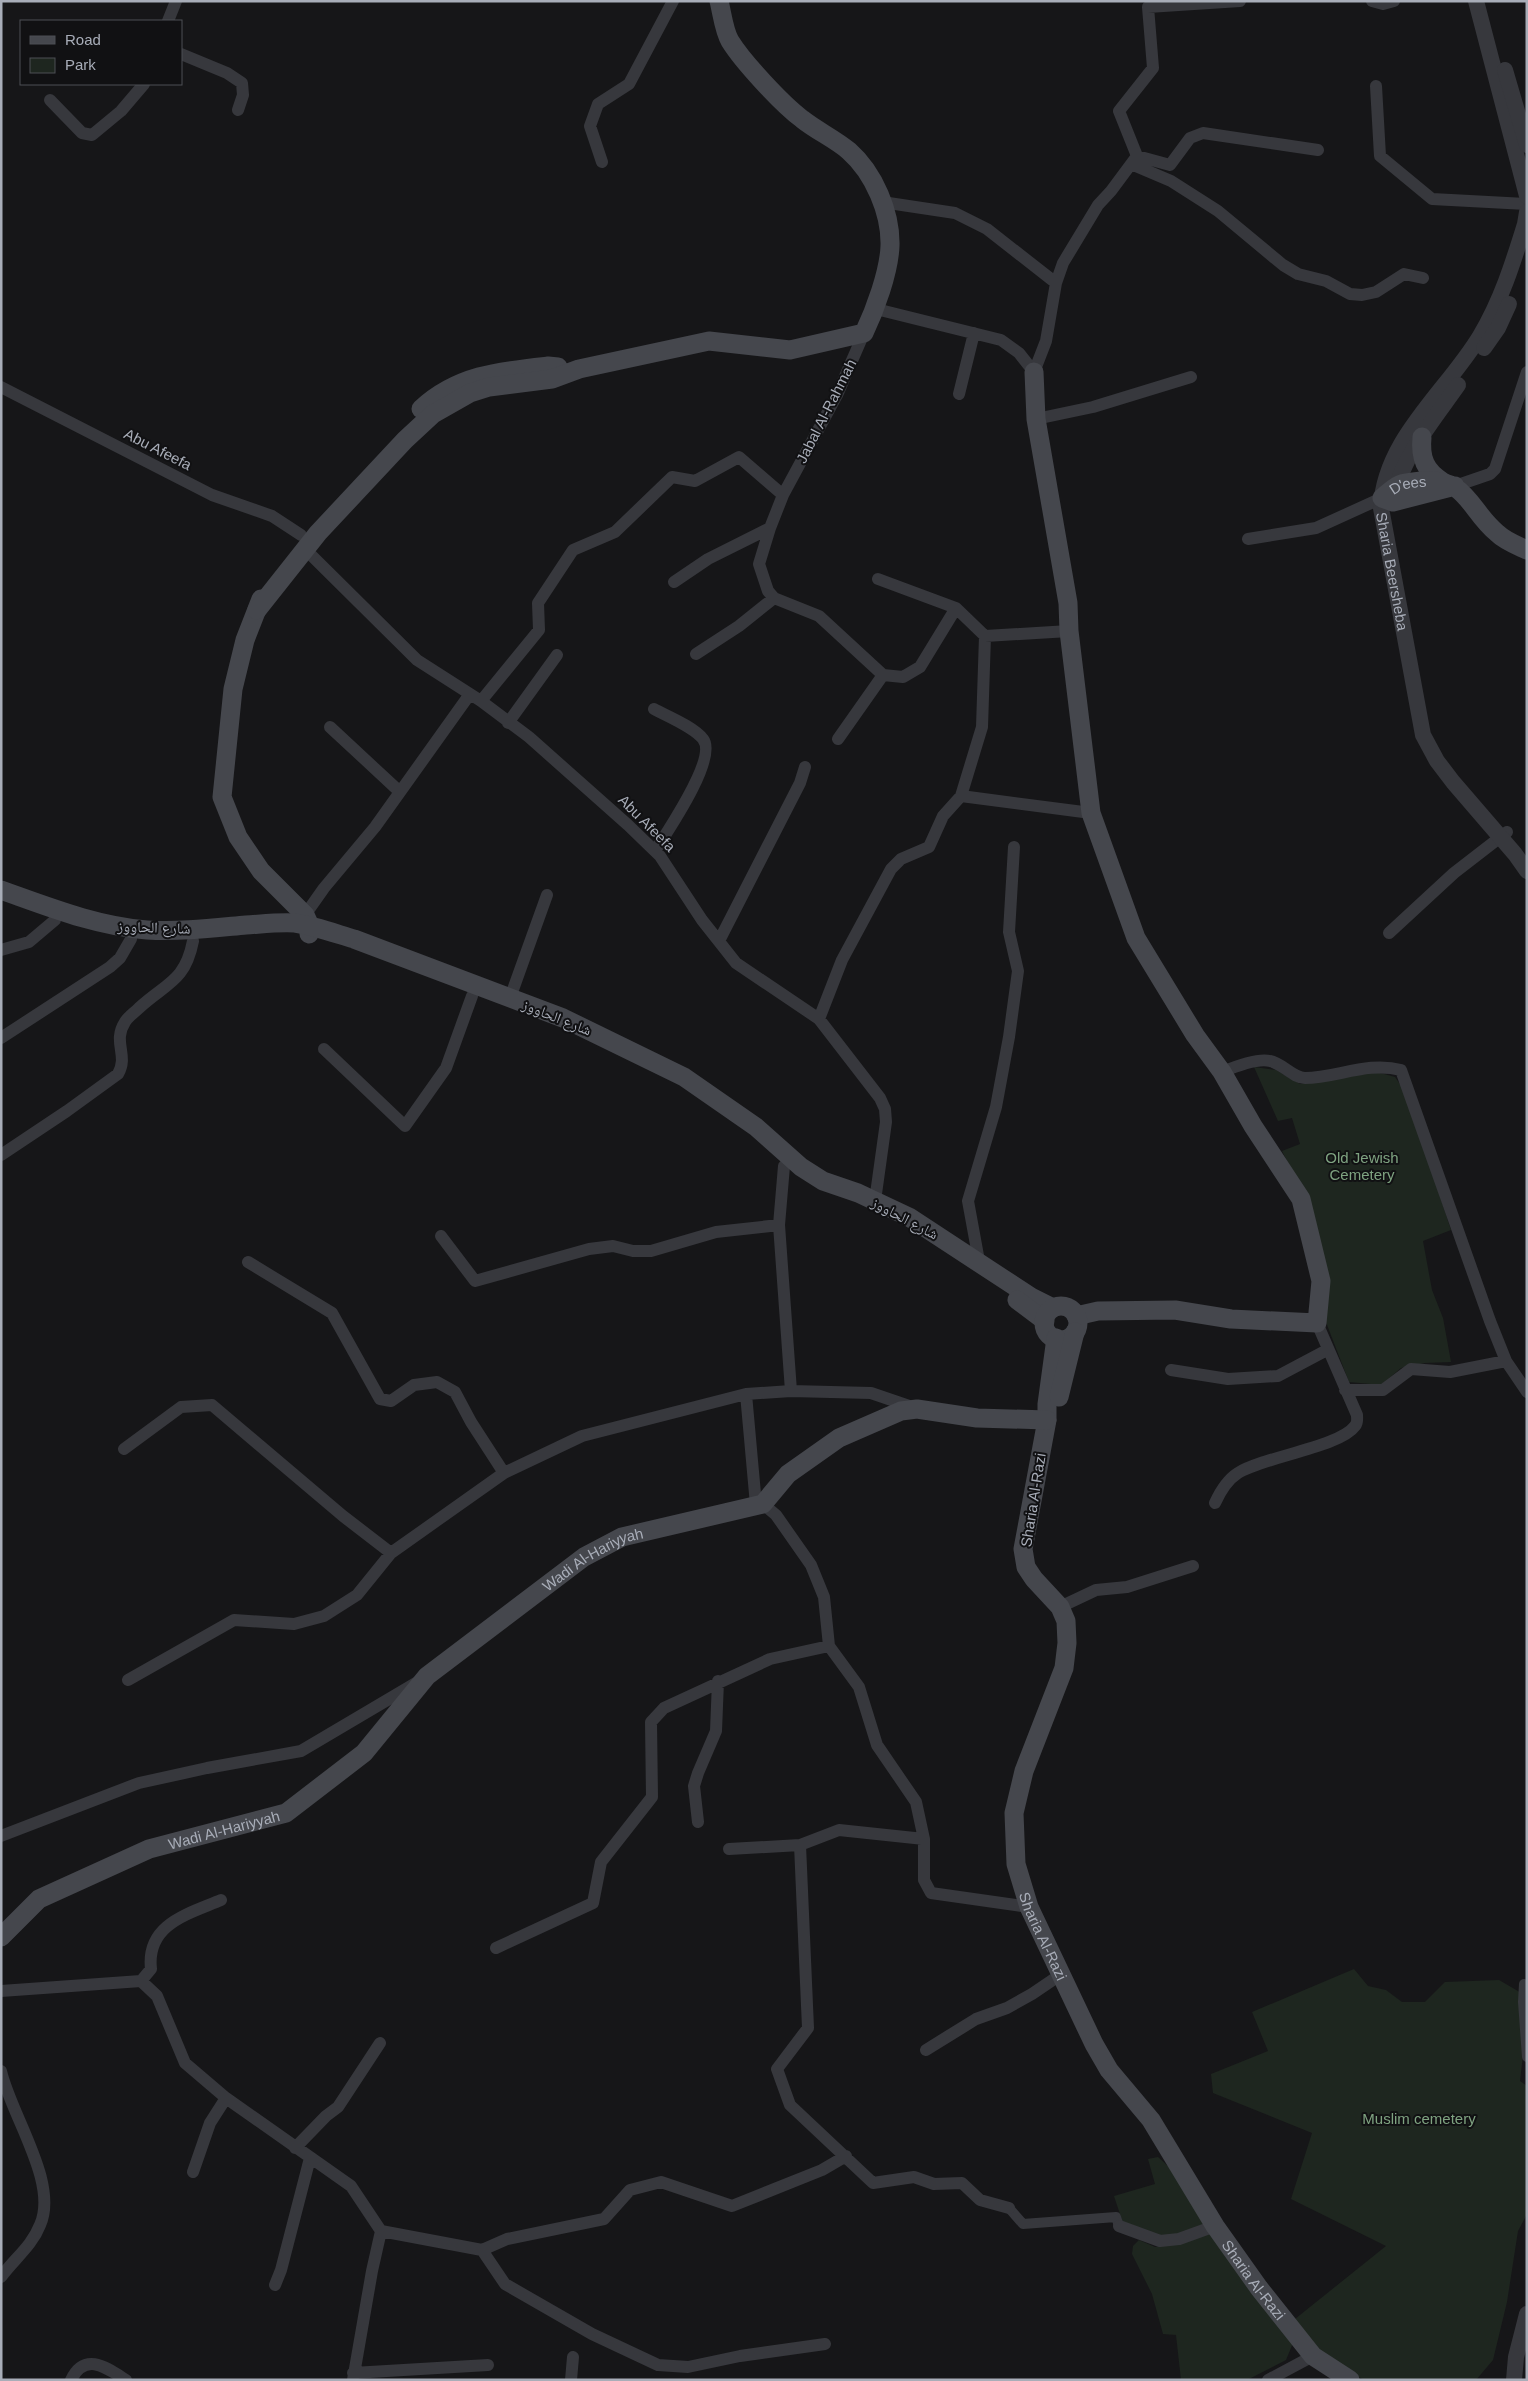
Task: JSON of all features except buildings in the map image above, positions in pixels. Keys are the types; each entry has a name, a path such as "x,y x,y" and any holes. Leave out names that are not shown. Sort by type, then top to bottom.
{"main road":[{"path":"718,1 729,40"},
{"path":"729,40 727,21 730,1"},
{"name":"Jabal Al-Rahmah","path":"729,40 752,69 801,119 854,156 870,178 882,202 889,228 890,249 876,309 864,333"},
{"path":"864,333 790,350 709,341 579,369 548,366 498,371 465,380 428,403 378,450 303,542 270,577 245,640 232,689 222,797 238,837 261,871 308,926 326,940 546,1024 605,1049 655,1074 738,1126 784,1166 815,1188 901,1226 956,1256 1049,1314"},
{"path":"1034,372 1036,418 1068,603 1069,631 1091,813 1136,938 1195,1035 1222,1072 1252,1126 1286,1173 1301,1199 1320,1281 1317,1323 1231,1319 1175,1310 1098,1311 1076,1324 1066,1338 1056,1338 1047,1332 1049,1314"},
{"path":"1422,437 1421,448 1427,469 1449,484 1496,533 1527,550"},
{"name":"D'ees","path":"1390,494 1449,484"},
{"name":"شارع الحاووز","path":"1,890 89,920 117,927 150,930 204,929 271,923 308,926 354,939 563,1018 684,1077 756,1127 801,1167 823,1181 875,1201 909,1217 979,1261 1031,1297 1049,1314"},
{"path":"1,902 108,936 131,939 176,942 193,941 277,933 308,926"},
{"path":"1049,1314 1064,1306 1069,1308 1076,1324"},
{"name":"Sharia Al-Razi","path":"1047,1420 1057,1406 1076,1324"},
{"name":"Sharia Al-Razi","path":"1056,1338 1047,1404 1047,1420 1023,1549 1026,1567 1034,1579 1060,1607 1066,1621 1067,1643 1064,1668 1024,1771 1014,1813 1016,1864 1029,1907 1060,1975 1109,2070 1151,2120 1215,2226 1259,2288 1314,2356 1350,2380"},
{"path":"760,1505 788,1474 839,1438 887,1415 917,1409 977,1418 1047,1420"},
{"name":"Wadi Al-Hariyyah","path":"1,1937 39,1899 149,1848 286,1813 364,1753 427,1676 584,1557 622,1537 760,1505"}],"street":[{"path":"168,20 176,1"},
{"path":"602,162 590,126 598,104 628,84 673,1"},
{"path":"1240,1 1148,4 1153,68 1119,111 1134,160 1218,211 1283,265 1298,274 1317,278 1350,294 1362,295 1376,292 1404,274 1423,278"},
{"path":"1372,1 1383,4 1394,1"},
{"path":"1476,1 1527,196"},
{"path":"1486,1 1527,145"},
{"path":"182,54 227,73 242,83 243,95 238,110"},
{"path":"50,100 82,133 92,135 121,111 143,85"},
{"path":"1376,86 1380,156 1432,198 1527,204"},
{"path":"1134,160 1170,165 1190,138 1203,134 1318,150"},
{"path":"1034,372 1046,341 1056,283 1063,264 1098,205 1112,191 1134,160"},
{"path":"882,202 955,212 987,229 1056,283"},
{"name":"Sharia Beersheba","path":"1527,212 1520,241 1498,304 1460,367 1404,441 1382,490 1390,494 1385,535 1424,735 1437,761 1504,835 1527,855"},
{"path":"1248,539 1316,528 1390,494 1422,437 1498,328 1513,295 1527,254"},
{"path":"876,309 1001,340 1019,353 1034,372"},
{"name":"Jabal Al-Rahmah","path":"774,598 768,591 759,564 770,528 783,496 837,396 864,333"},
{"path":"959,394 974,333"},
{"path":"1449,484 1490,474 1494,469 1527,372"},
{"path":"1036,418 1092,407 1191,377"},
{"name":"Abu Afeefa","path":"1,387 212,495 272,516 303,542 417,660 476,698 529,738 655,851 736,963 819,1019 880,1098 885,1109 886,1122 875,1201"},
{"path":"308,926 324,888 375,827 400,792 476,698 539,630 538,604 574,550 614,532 672,477 695,481 739,457 783,496"},
{"path":"674,582 708,559 770,528"},
{"path":"878,579 956,608 985,636 1069,631"},
{"path":"696,654 739,626 774,598 819,616 883,675 903,677 920,668 956,608"},
{"path":"819,1019 842,960 891,869 902,859 931,846 944,816 961,796 982,727 985,636"},
{"path":"508,723 558,654"},
{"path":"838,739 883,675"},
{"path":"654,709 699,735 705,743 707,750 705,760 682,809 655,851"},
{"path":"330,727 400,792"},
{"path":"719,941 753,871 800,783 806,767"},
{"path":"961,796 1091,813"},
{"path":"1389,934 1454,873 1504,835"},
{"name":"Sharia Beersheba","path":"1504,835 1527,871"},
{"path":"979,1261 968,1201 996,1107 1009,1037 1018,971 1009,932 1014,847"},
{"path":"510,998 547,895"},
{"path":"1,950 30,942 54,920"},
{"path":"1,1038 110,967 120,958 131,939"},
{"path":"1,1155 118,1074 123,1065 119,1032 126,1020 175,980 184,970 190,957 193,941"},
{"path":"324,1049 405,1126 446,1068 472,996"},
{"path":"1222,1072 1240,1065 1270,1060 1303,1078 1354,1069 1390,1067 1401,1070 1506,1360 1527,1392"},
{"path":"784,1166 779,1225 791,1391"},
{"path":"441,1236 475,1281 589,1248 614,1246 632,1251 650,1251 716,1232 779,1225"},
{"path":"248,1262 332,1313 380,1399 391,1401 414,1385 437,1382 455,1392 470,1422 504,1473"},
{"path":"1215,1503 1221,1490 1240,1472 1320,1445 1354,1428 1357,1422 1357,1415 1327,1350 1317,1323"},
{"path":"1172,1370 1228,1378 1278,1376 1327,1350"},
{"path":"1345,1390 1383,1390 1411,1369 1450,1372 1506,1360"},
{"path":"128,1680 234,1620 294,1624 324,1616 356,1595 392,1553 504,1473 582,1436 746,1394 791,1391 871,1393 917,1409"},
{"path":"746,1394 760,1505 776,1515 811,1565 824,1597 829,1646 859,1687 877,1745 916,1802 924,1839 924,1880 931,1893 1029,1907"},
{"path":"124,1449 180,1407 212,1405 343,1516 392,1553"},
{"path":"1060,1607 1096,1590 1127,1587 1193,1566"},
{"path":"496,1948 592,1903 601,1862 652,1797 651,1722 664,1708 718,1681 770,1659 829,1646"},
{"path":"1,1836 139,1783 207,1768 301,1751 427,1676"},
{"path":"698,1822 694,1786 716,1730 718,1681"},
{"path":"729,1849 800,1845 839,1830 924,1839"},
{"path":"800,1845 808,2028 777,2069 790,2105 873,2183 914,2177 934,2184 962,2183 980,2200 1009,2208 1023,2224 1116,2217 1119,2226 1160,2241 1179,2239 1215,2226"},
{"path":"142,1981 151,1969 150,1955 161,1931 172,1921 221,1900"},
{"path":"926,2050 976,2019 1008,2008 1060,1975"},
{"path":"1,1991 142,1981 157,1996 185,2063 226,2098 352,2186 381,2231 353,2376 488,2365"},
{"path":"1524,1984 1523,2002 1527,2057"},
{"path":"296,2148 326,2116 338,2107 380,2043"},
{"path":"1,2071 6,2091 41,2175 45,2195 41,2224 32,2242 14,2259 1,2277"},
{"path":"193,2172 210,2123 226,2098"},
{"path":"381,2231 482,2250 507,2239 604,2219 630,2190 661,2182 732,2206 822,2170 846,2156"},
{"path":"275,2285 281,2270 310,2158"},
{"path":"482,2250 505,2284 592,2334 658,2365 688,2367 740,2356 826,2344"},
{"path":"1514,2380 1516,2357 1527,2314"},
{"path":"1268,2380 1314,2356"},
{"path":"572,2380 573,2357"},
{"path":"1504,2380 1516,2357"},
{"path":"71,2380 76,2371 90,2363 99,2364 126,2380"}],"green space":[{"name":"Old Jewish Cemetery","path":"1254,1067 1276,1070 1300,1084 1373,1071 1395,1077 1406,1093 1451,1230 1423,1241 1432,1290 1443,1318 1451,1362 1425,1363 1401,1368 1381,1385 1349,1382 1324,1317 1311,1208 1282,1151 1300,1144 1292,1118 1278,1121"},
{"name":"Muslim cemetery","path":"1354,1969 1368,1986 1386,1990 1402,2002 1425,2002 1445,1982 1499,1980 1523,1994 1523,2055 1520,2081 1527,2086 1527,2214 1518,2231 1507,2302 1493,2360 1476,2380 1364,2380 1325,2357 1295,2319 1386,2246 1291,2199 1312,2133 1213,2093 1211,2074 1268,2051 1252,2012"},
{"path":"1158,2157 1179,2176 1205,2221 1203,2225 1166,2238 1123,2223 1114,2196 1155,2184 1148,2159"},
{"path":"1209,2233 1293,2343 1286,2360 1247,2380 1181,2380 1176,2335 1163,2334 1152,2294 1132,2254 1133,2246 1139,2240 1155,2247 1178,2244"}]}
